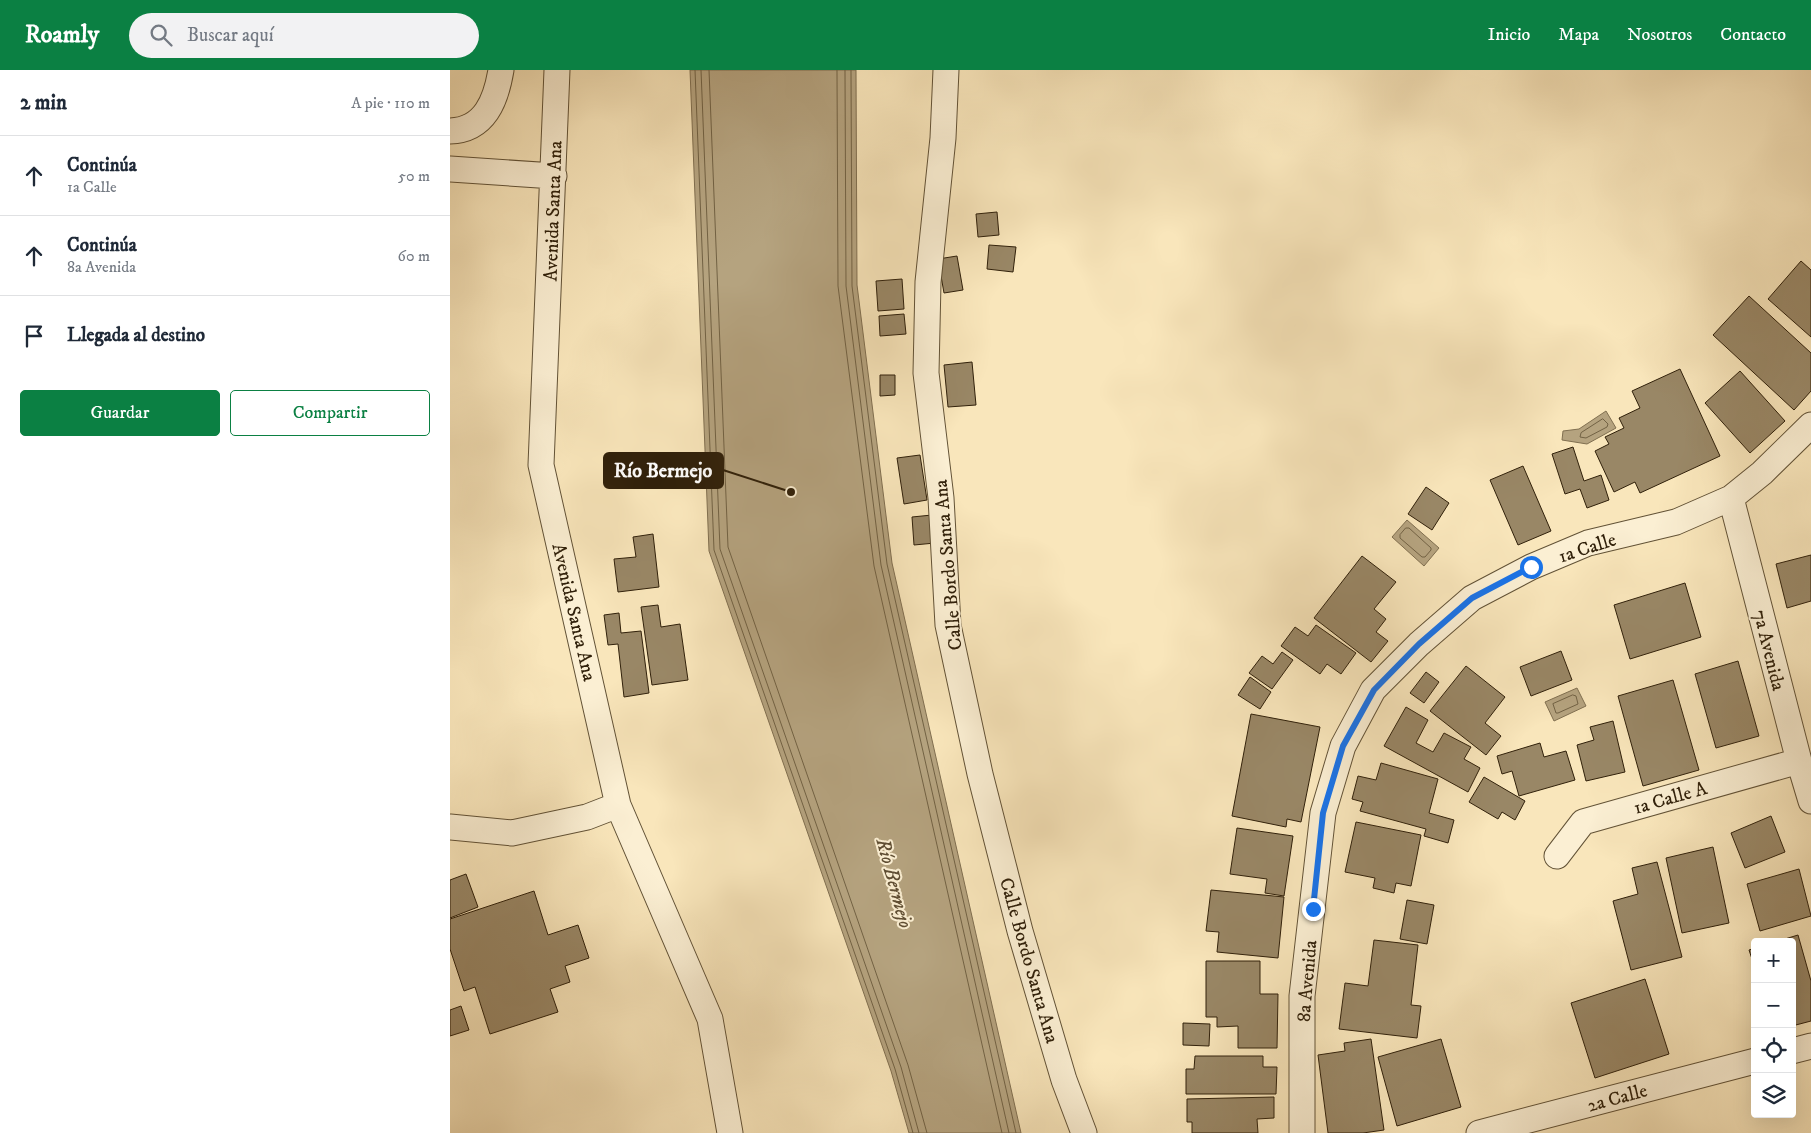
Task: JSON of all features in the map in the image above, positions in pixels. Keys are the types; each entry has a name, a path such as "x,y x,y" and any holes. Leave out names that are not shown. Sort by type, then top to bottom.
{"street":[{"path":"450,131 473,126 490,107 501,70"},
{"name":"Avenida Santa Ana","path":"557,70 541,465 618,805 710,1019 730,1133"},
{"name":"Calle Bordo Santa Ana","path":"946,70 943,138 928,282 926,373 941,498 948,625 980,774 1020,931 1064,1080 1084,1133"},
{"path":"450,169 554,176"},
{"name":"1a Calle","path":"1374,690 1419,644 1472,598 1531,567 1588,543 1676,522 1731,498 1762,473 1811,425"},
{"name":"7a Avenida","path":"1731,498 1811,801"},
{"name":"8a Avenida","path":"1302,1133 1302,996 1323,813 1343,746 1374,690"},
{"name":"1a Calle A","path":"1557,856 1582,822 1799,761"},
{"path":"450,827 512,833 587,817 618,805"},
{"path":"1796,1050 1811,1046"},
{"name":"2a Calle","path":"1479,1133 1751,1061"}],"water":[{"path":"690,70 856,70 857,285 892,563 1021,1133 909,1133 891,1071 709,551"},
{"path":"1606,411 1616,428 1587,444 1562,440 1563,431 1579,429"},
{"path":"1407,520 1439,548 1424,566 1392,537"},
{"path":"1577,688 1586,706 1554,721 1545,702"}],"building":[{"path":"997,212 999,235 978,237 976,214"},
{"path":"989,245 1016,247 1013,272 987,269"},
{"path":"957,256 963,290 944,293 938,259"},
{"path":"1801,261 1811,270 1811,337 1768,299"},
{"path":"902,279 904,309 878,311 876,281"},
{"path":"1749,296 1811,353 1811,391 1794,410 1713,335"},
{"path":"904,314 906,334 880,336 879,316"},
{"path":"972,362 976,405 948,407 944,365"},
{"path":"1680,369 1720,456 1640,493 1635,482 1614,492 1595,451 1609,444 1605,437 1624,428 1619,418 1640,408 1632,391"},
{"path":"1740,371 1785,421 1750,453 1705,403"},
{"path":"880,375 895,375 895,395 880,396"},
{"path":"1573,447 1584,481 1601,475 1609,500 1587,508 1580,489 1565,494 1552,454"},
{"path":"920,455 927,500 904,504 897,458"},
{"path":"1523,466 1551,531 1518,545 1490,480"},
{"path":"1426,487 1449,503 1432,530 1408,514"},
{"path":"932,515 935,543 914,545 912,517"},
{"path":"653,534 659,587 618,592 614,559 636,557 633,537"},
{"path":"1811,555 1811,601 1787,608 1776,564"},
{"path":"1362,556 1396,582 1374,609 1386,619 1376,632 1388,641 1371,662 1314,618"},
{"path":"1685,583 1701,637 1630,659 1614,605"},
{"path":"658,605 661,627 680,624 688,680 652,685 641,607"},
{"path":"619,613 621,633 641,631 649,693 624,697 618,644 608,645 604,615"},
{"path":"1316,625 1356,653 1341,674 1327,664 1320,674 1281,646 1295,627 1308,636"},
{"path":"1561,651 1572,680 1531,696 1520,667"},
{"path":"1282,652 1293,660 1272,689 1249,673 1262,656 1273,664"},
{"path":"1738,661 1759,736 1716,748 1695,674"},
{"path":"1466,666 1505,697 1485,723 1501,736 1486,755 1430,711"},
{"path":"1426,672 1439,682 1424,703 1410,693"},
{"path":"1250,677 1271,692 1260,709 1238,695"},
{"path":"1673,680 1699,770 1643,786 1618,696"},
{"path":"1406,707 1428,720 1416,743 1433,752 1444,733 1471,747 1464,759 1480,768 1468,792 1384,746"},
{"path":"1251,714 1320,727 1301,822 1287,819 1286,827 1232,816"},
{"path":"1613,721 1625,772 1586,781 1577,745 1594,740 1590,727"},
{"path":"1540,743 1544,757 1566,751 1575,780 1519,796 1512,771 1502,774 1497,756"},
{"path":"1381,763 1438,779 1429,813 1454,820 1448,843 1424,836 1426,829 1360,811 1363,802 1352,799 1358,776 1376,780"},
{"path":"1484,777 1525,801 1515,820 1502,812 1498,819 1469,802"},
{"path":"1771,816 1785,852 1745,868 1731,833"},
{"path":"1356,822 1421,835 1411,886 1396,883 1394,893 1373,888 1375,878 1345,872"},
{"path":"1237,828 1293,836 1284,896 1265,893 1267,879 1230,874"},
{"path":"1713,847 1729,923 1682,933 1666,858"},
{"path":"1657,862 1682,957 1631,970 1613,901 1638,894 1632,868"},
{"path":"1799,869 1811,916 1760,931 1747,884"},
{"path":"466,874 478,907 450,918 450,880"},
{"path":"1211,890 1284,897 1278,958 1217,952 1219,932 1206,931"},
{"path":"534,891 548,935 578,925 589,958 565,966 570,982 550,989 558,1012 490,1034 475,987 464,991 450,949 450,919"},
{"path":"1407,900 1434,905 1427,944 1400,939"},
{"path":"1798,935 1811,981 1811,1021 1796,1025 1796,938 1788,938"},
{"path":"1374,940 1418,945 1411,1005 1421,1006 1417,1038 1339,1029 1345,983 1368,986"},
{"path":"1206,961 1260,961 1260,994 1278,994 1277,1048 1238,1048 1238,1026 1217,1027 1217,1017 1206,1017"},
{"path":"1645,979 1669,1054 1595,1078 1571,1003"},
{"path":"461,1006 469,1030 450,1036 450,1010"},
{"path":"1183,1023 1210,1024 1209,1046 1183,1045"},
{"path":"1371,1039 1384,1130 1363,1133 1328,1133 1318,1055 1345,1051 1344,1043"},
{"path":"1441,1039 1461,1107 1397,1126 1378,1057"},
{"path":"1195,1056 1263,1056 1263,1067 1277,1067 1276,1094 1186,1094 1186,1069 1194,1069"},
{"path":"1274,1097 1274,1118 1257,1119 1258,1133 1192,1133 1192,1122 1187,1122 1187,1099"}],"place":[{"name":"Río Bermejo","path":"791,492"}],"route":[{"path":"1313,909 1323,813 1343,746 1374,690 1419,644 1472,598 1531,567"}]}
